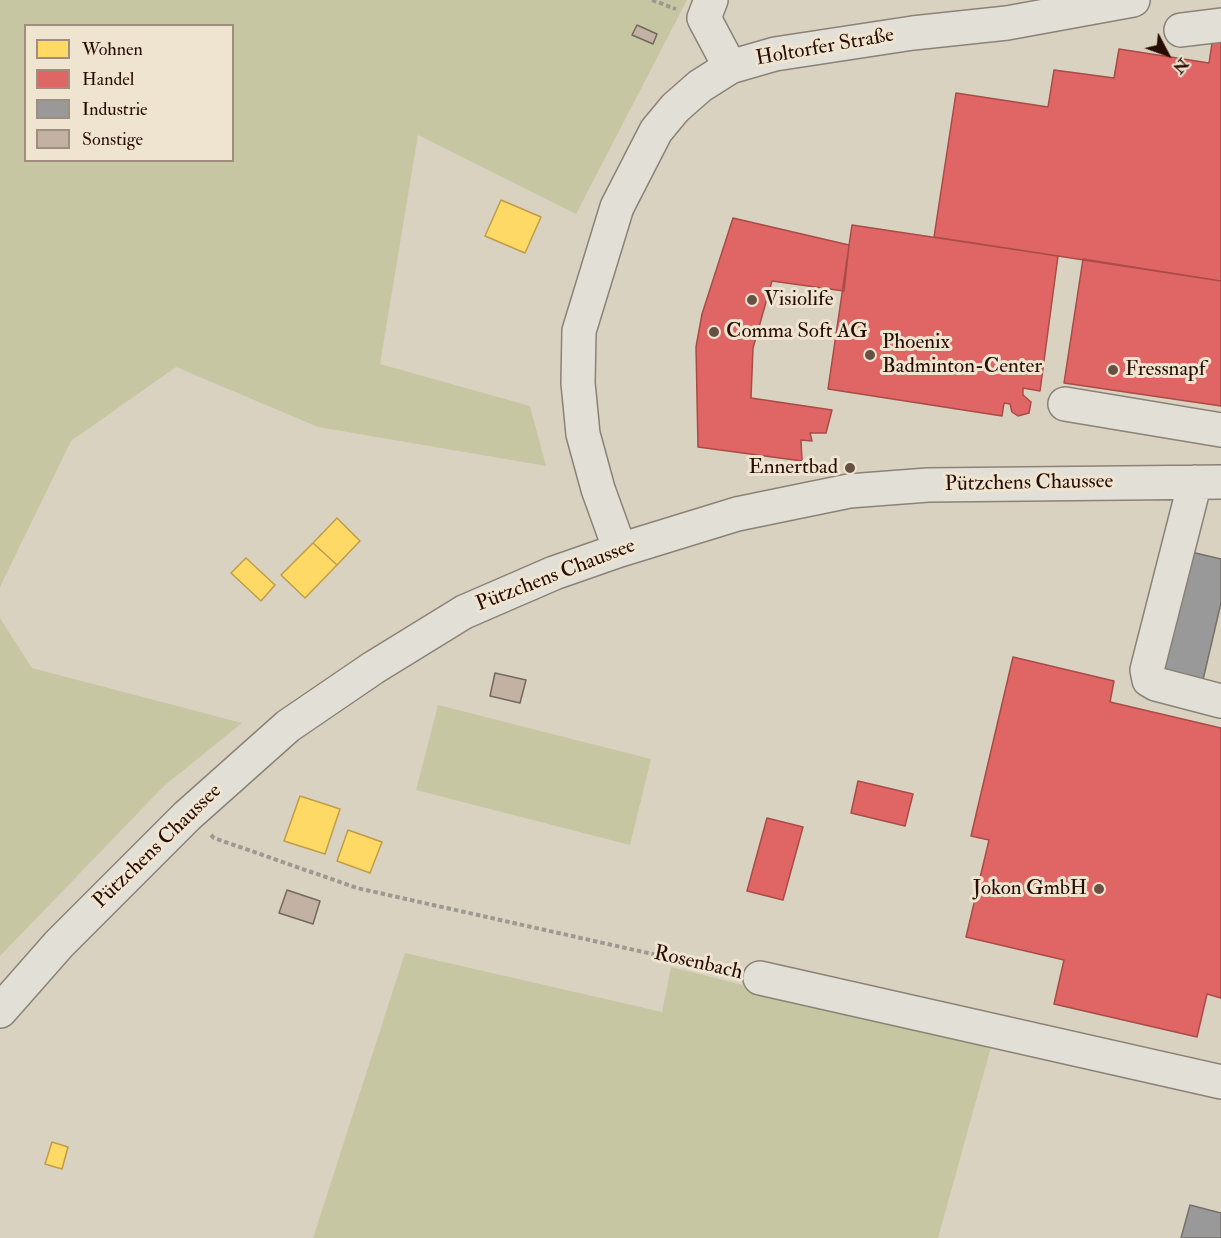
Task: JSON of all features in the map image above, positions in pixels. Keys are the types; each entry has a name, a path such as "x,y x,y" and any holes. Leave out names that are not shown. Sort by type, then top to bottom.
{"street":[{"path":"711,0 704,18 730,67"},
{"name":"Holtorfer Straße","path":"620,550 598,489 583,434 578,383 579,331 617,207 656,131 675,108 700,86 730,67 775,54 913,33 1007,22 1133,0"},
{"path":"1181,30 1221,26"},
{"path":"1065,404 1221,430"},
{"path":"1208,482 1147,670 1149,680 1156,684 1221,701"},
{"name":"Pützchens Chaussee","path":"0,1011 59,944 187,816 288,726 373,668 464,612 554,573 620,550 737,514 849,491 928,485 1208,482"},
{"name":"Rosenbach","path":"760,978 1221,1082"}],"path":[{"name":"Rosenbach","path":"187,816 214,838 357,888 760,978"}],"green space":[{"path":"0,0 687,0 576,214 418,135 380,364 530,406 546,466 318,427 176,367 71,441 0,587"},
{"path":"0,618 32,668 242,723 164,786 0,956"},
{"path":"438,705 651,759 630,845 416,790"},
{"path":"405,953 662,1012 671,967 991,1047 938,1238 313,1238"}],"building: Wohnen":[{"path":"501,200 541,217 525,253 485,236"},
{"path":"337,518 360,541 337,565 313,543"},
{"path":"313,543 337,565 305,598 281,575"},
{"path":"246,558 275,585 261,601 231,573"},
{"path":"300,796 340,809 325,854 284,841"},
{"path":"348,830 382,842 370,873 337,861"},
{"path":"52,1142 68,1147 62,1169 45,1164"}],"building: Handel":[{"path":"1213,37 1221,39 1221,281 934,237 956,93 1048,107 1054,70 1114,78 1119,49 1209,63"},
{"path":"733,218 849,245 844,291 772,281 753,348 751,398 832,410 826,433 810,433 812,441 801,440 802,461 698,447 696,347 702,314"},
{"path":"852,225 1058,256 1040,391 1023,388 1023,395 1031,402 1029,413 1018,416 1012,412 1010,404 1004,403 1002,416 828,389"},
{"path":"1083,259 1221,281 1221,406 1064,383"},
{"name":"Jokon GmbH","path":"1013,657 1114,681 1110,702 1221,728 1221,998 1207,994 1197,1037 1054,1004 1064,960 966,937 989,840 971,836"},
{"path":"858,781 913,794 905,826 851,813"},
{"path":"767,818 803,827 783,900 747,891"}],"building: Industrie":[{"path":"1187,551 1221,559 1221,603 1202,684 1157,673"},
{"path":"1190,1205 1221,1213 1221,1238 1181,1238"}],"building: Sonstige":[{"path":"637,25 657,34 653,44 632,35"},
{"path":"495,673 526,680 520,703 490,696"},
{"path":"287,890 320,901 313,924 279,913"}],"place":[{"name":"Visiolife","path":"752,300"},
{"name":"Comma Soft AG","path":"714,332"},
{"name":"Phoenix Badminton-Center","path":"870,355"},
{"name":"Fressnapf","path":"1113,370"},
{"name":"Ennertbad","path":"850,468"},
{"name":"Jokon GmbH","path":"1099,889"}]}
